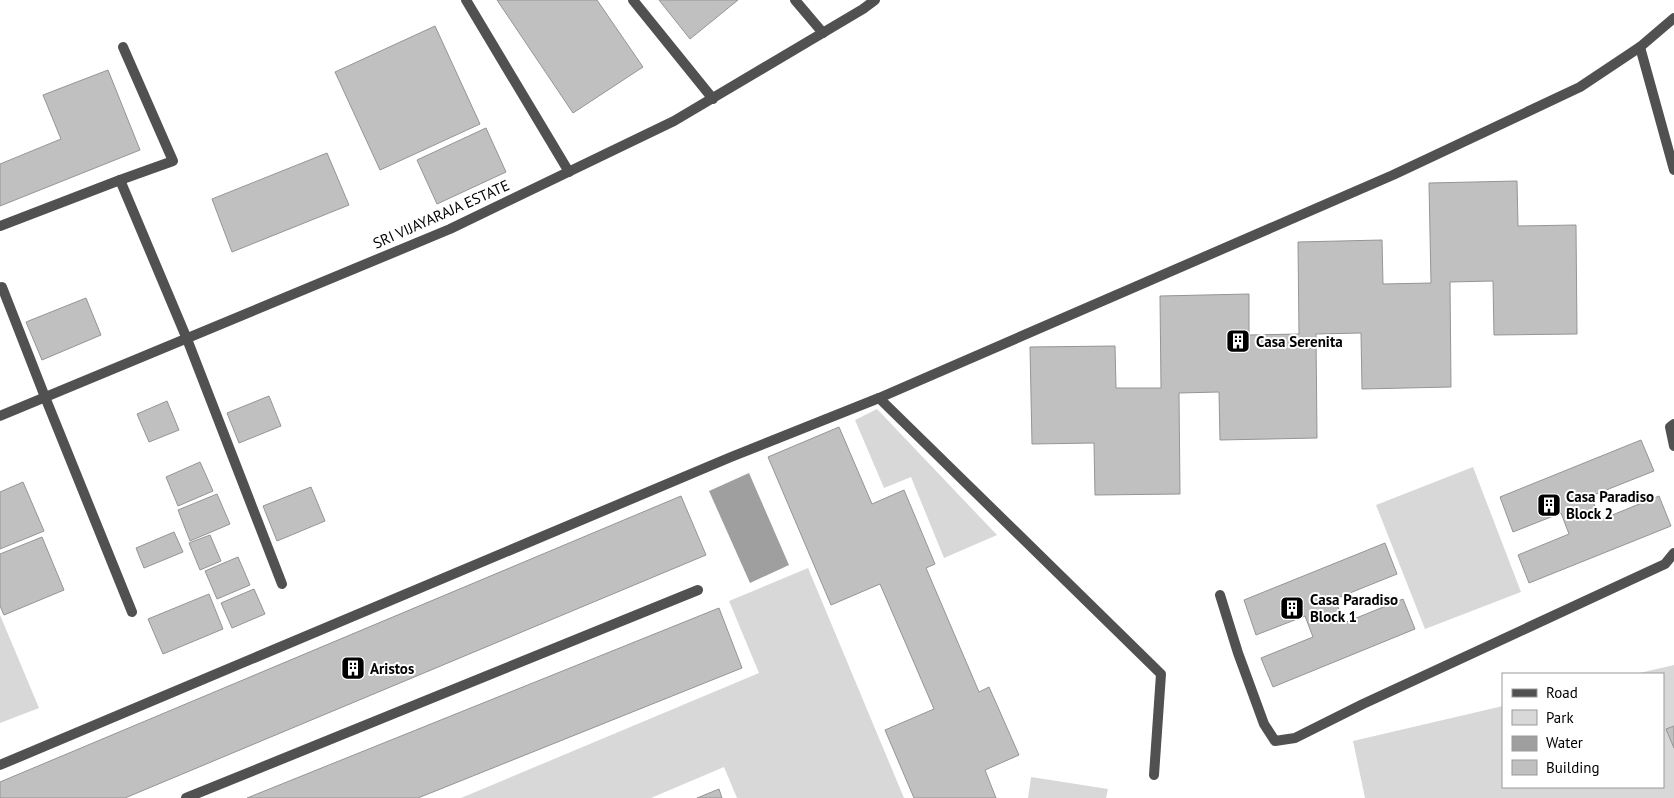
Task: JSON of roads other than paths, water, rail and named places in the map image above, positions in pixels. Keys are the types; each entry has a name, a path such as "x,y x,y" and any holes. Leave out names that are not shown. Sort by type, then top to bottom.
{"street":[{"path":"466,0 569,172"},
{"path":"633,0 712,98"},
{"path":"795,0 823,33"},
{"name":"SRI VIJAYARAJA ESTATE","path":"0,416 450,228 569,172 674,121 875,0"},
{"path":"0,765 731,457 879,398 1393,175 1580,87 1640,47 1674,18"},
{"path":"0,226 172,161 123,47"},
{"path":"1640,47 1672,156 1674,170"},
{"path":"120,180 187,338 282,584"},
{"path":"2,287 44,397 132,612"},
{"path":"879,398 1161,674 1154,775"},
{"path":"1674,424 1670,427 1674,446"},
{"path":"1220,595 1260,715 1275,740 1294,738 1665,564 1674,553"},
{"path":"186,798 698,590"}],"water":[{"path":"749,473 789,565 750,583 709,491"}],"place":[{"name":"Casa Serenita","path":"1238,341"},
{"name":"Casa Paradiso Block 2","path":"1549,505"},
{"name":"Casa Paradiso Block 1","path":"1292,608"},
{"name":"Aristos","path":"353,668"}]}
